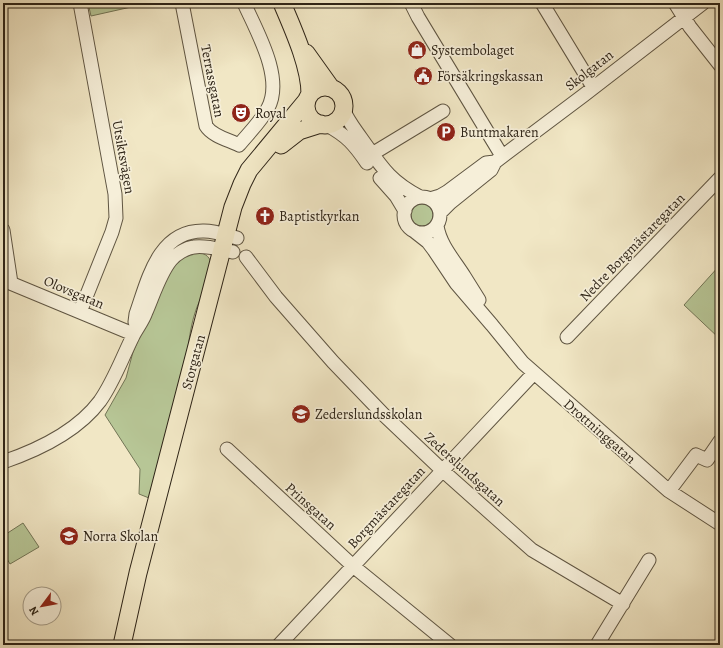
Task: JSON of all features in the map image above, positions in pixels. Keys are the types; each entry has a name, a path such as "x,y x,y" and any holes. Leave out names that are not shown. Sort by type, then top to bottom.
{"main road":[{"path":"282,3 298,42 310,84 306,111 308,116 312,120 324,124 338,119 343,109 342,99 339,94 331,88 298,42"},
{"path":"309,97 318,89 331,88"},
{"name":"Storgatan","path":"130,645 143,583 197,390 233,246 242,184 249,170 309,97"},
{"name":"Storgatan","path":"122,645 138,573 233,246 253,186 272,155 294,134 307,128 324,124"}],"street":[{"name":"Utsiktsvägen","path":"80,3 115,194 116,210 112,232 80,312"},
{"name":"Terrassgatan","path":"182,3 208,131 239,145 268,108 273,94 273,80 269,62 244,3"},
{"path":"542,3 593,87"},
{"path":"675,3 684,18 720,65"},
{"name":"Skolgatan","path":"425,198 440,196 486,163 498,159 703,3"},
{"path":"413,4 498,159"},
{"path":"324,124 342,134 352,142 374,172 396,196 405,211 406,222 409,226 420,232 432,230 438,219 437,205 398,184 380,166 351,126 343,109"},
{"path":"372,154 443,111"},
{"name":"Skolgatan","path":"438,219 450,203 491,170 498,159"},
{"name":"Nedre Borgmästaregatan","path":"567,337 720,178"},
{"path":"405,211 410,202 425,198"},
{"name":"Drottninggatan","path":"438,219 438,234 443,244 465,277 492,325"},
{"path":"3,230 7,282"},
{"name":"Drottninggatan","path":"414,230 428,242 456,283 534,373 668,491 720,524"},
{"path":"3,462 57,438 75,426 99,402 108,388 133,334 144,318 166,267 171,259 177,254 194,247 233,246"},
{"name":"Zederslundsgatan","path":"233,246 333,362 384,415 442,470 532,550 623,604"},
{"name":"Olovsgatan","path":"7,282 133,334"},
{"name":"Borgmästaregatan","path":"279,645 534,373"},
{"path":"668,491 696,455 707,460 720,442"},
{"name":"Prinsgatan","path":"227,449 353,566 450,645"},
{"path":"597,645 649,560"}],"green space":[{"path":"88,3 149,3 91,16"},
{"path":"422,204 430,207 433,215 430,223 422,226 414,223 411,215 414,207"},
{"path":"198,252 209,258 211,263 211,271 193,319 187,356 154,500 139,494 140,469 105,415 126,378 133,352 173,264 183,256"},
{"path":"720,265 720,339 684,305"},
{"path":"23,523 39,547 10,564 3,552 3,536"}],"place":[{"name":"Systembolaget","path":"417,50"},
{"name":"Försäkringskassan","path":"423,76"},
{"name":"Royal","path":"241,113"},
{"name":"Buntmakaren","path":"446,132"},
{"name":"Baptistkyrkan","path":"265,216"},
{"name":"Zederslundsskolan","path":"301,414"},
{"name":"Norra Skolan","path":"69,536"}]}
